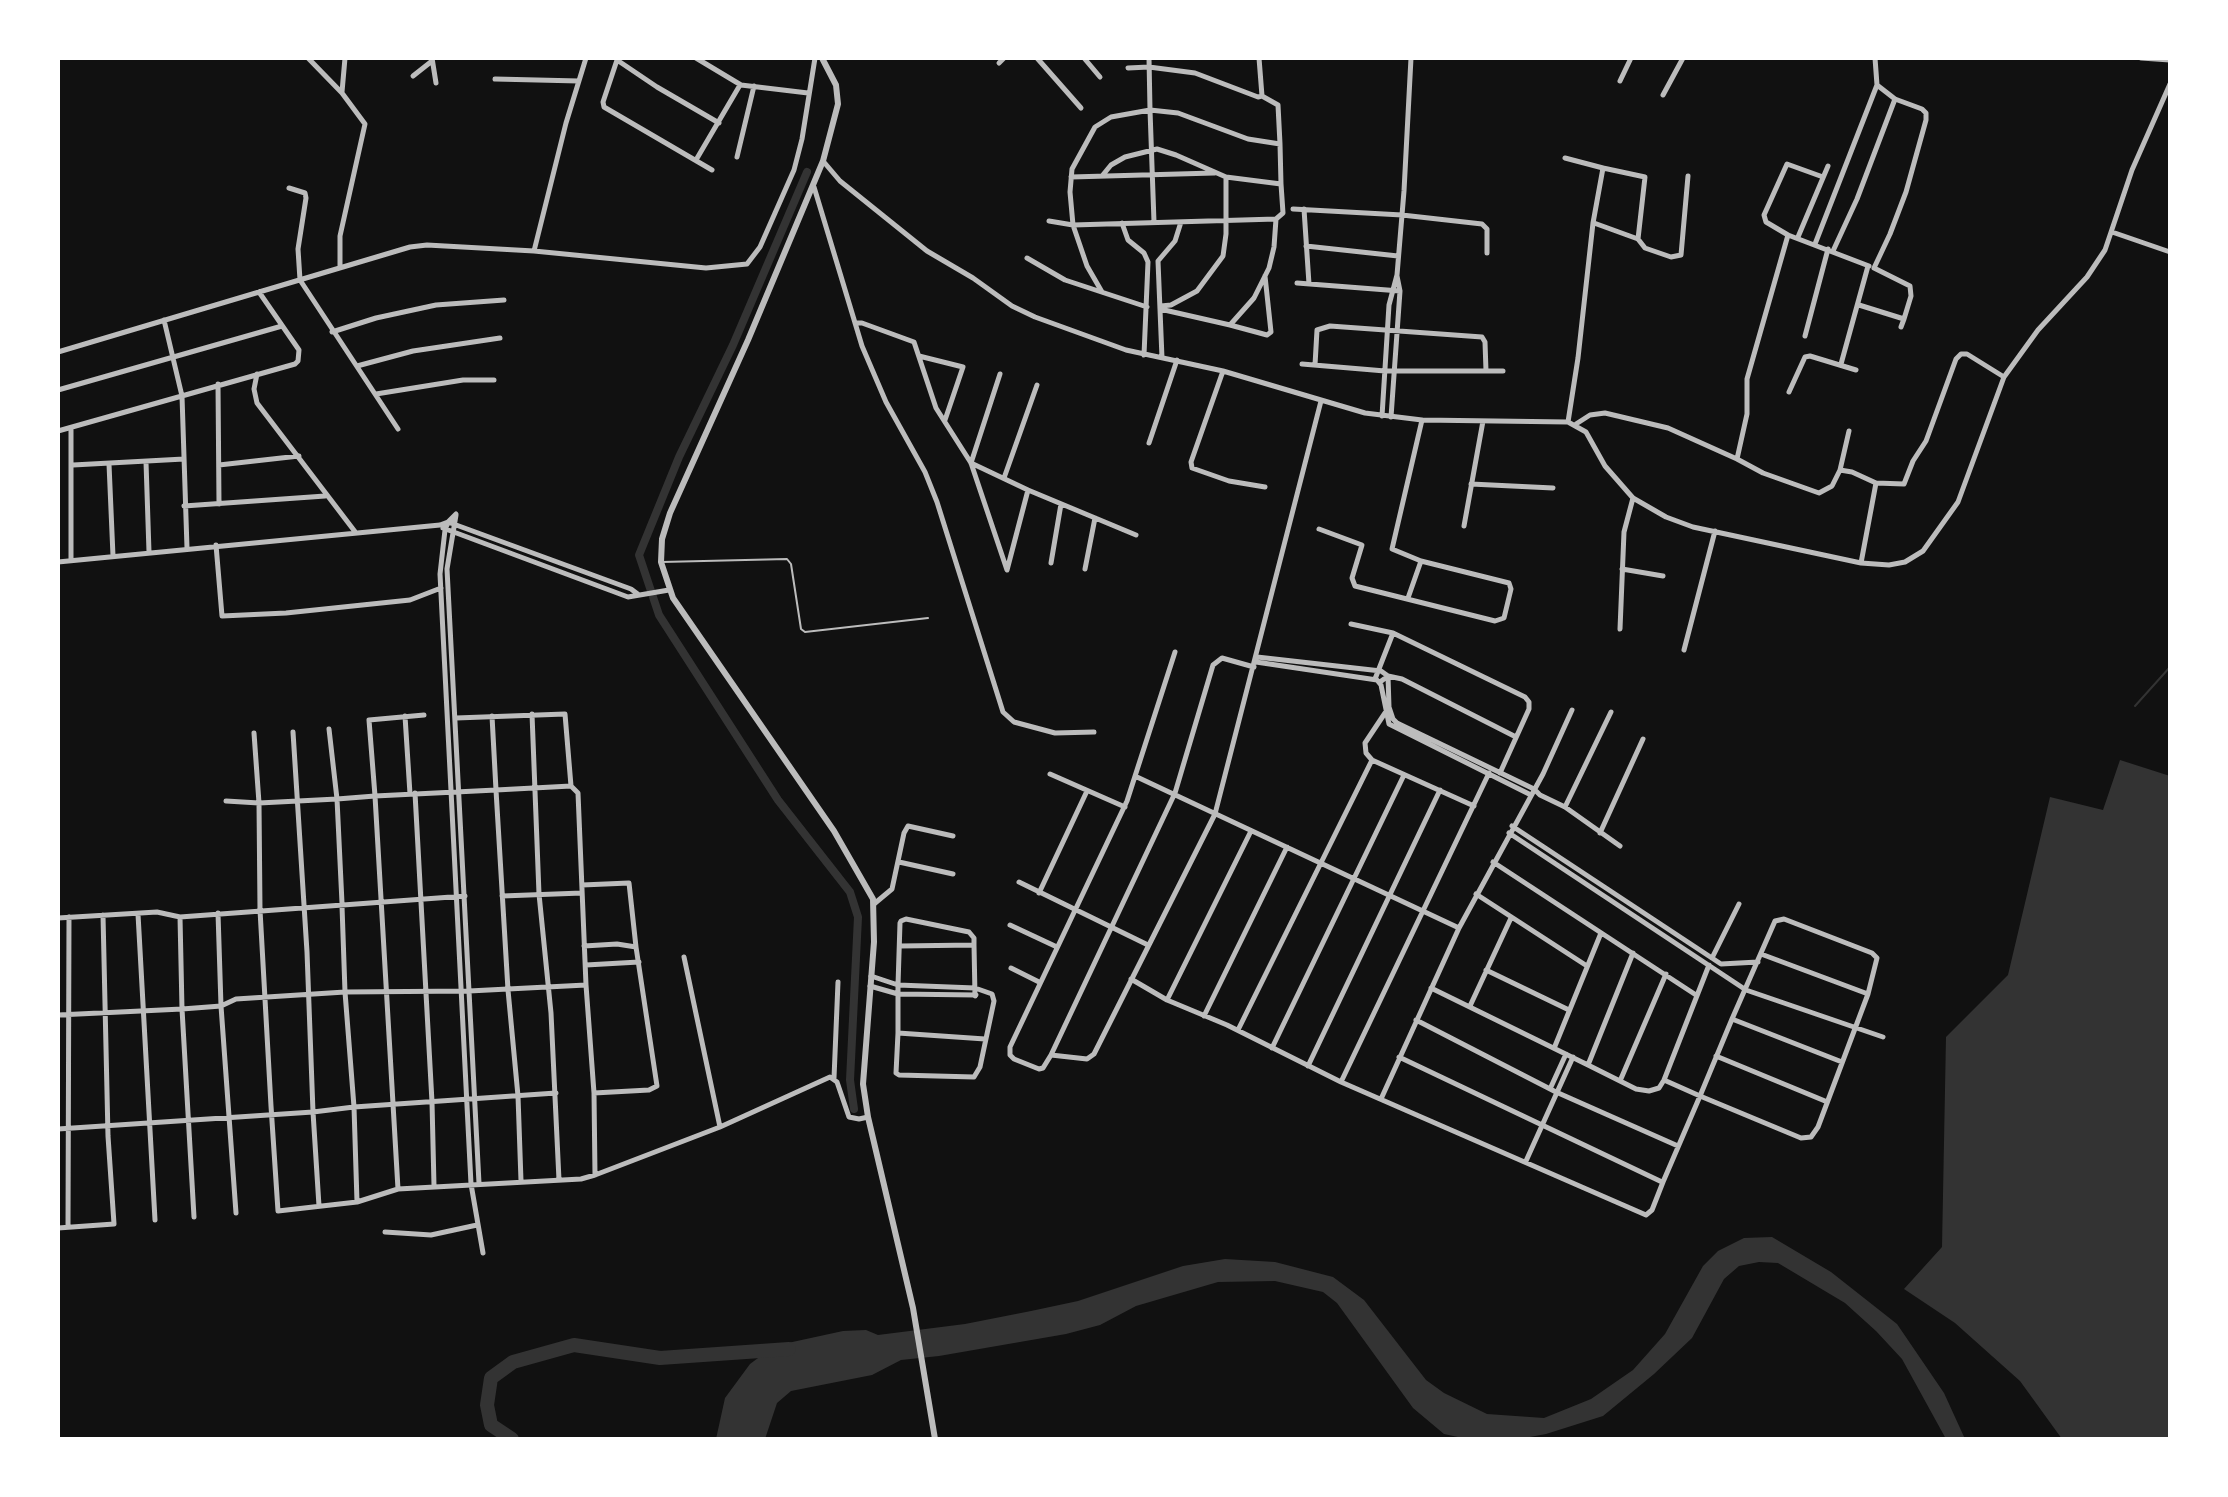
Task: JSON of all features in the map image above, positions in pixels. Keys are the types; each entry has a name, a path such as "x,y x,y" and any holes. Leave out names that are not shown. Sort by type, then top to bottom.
{"street":[{"path":"308,58 342,93 366,126 340,236 340,268"},
{"path":"342,93 345,58"},
{"path":"534,251 566,123 586,58"},
{"path":"696,58 741,85 808,93"},
{"path":"58,352 410,247 427,245 534,251 706,268 747,264 760,247 794,170 815,58"},
{"path":"822,58 836,85 838,104 823,161 670,513 662,539 661,562 669,590 834,831 869,888 874,904 863,1066 868,1117 913,1308 935,1439"},
{"path":"1037,58 1081,108"},
{"path":"1084,58 1100,77"},
{"path":"1149,58 1154,222"},
{"path":"1259,58 1262,96"},
{"path":"1391,417 1411,58"},
{"path":"1620,81 1631,58"},
{"path":"1663,95 1683,58"},
{"path":"1815,244 1877,85 1875,58"},
{"path":"2141,58 2170,60"},
{"path":"712,170 604,107 617,59 644,79 719,123"},
{"path":"413,76 432,60"},
{"path":"432,60 436,83"},
{"path":"1049,221 1073,225 1276,219 1283,213 1279,107 1272,100 1254,97 1195,73 1149,67 1128,68"},
{"path":"495,79 579,81"},
{"path":"696,160 741,85"},
{"path":"1841,364 1871,267 1890,234 1906,192 1926,120 1922,109 1895,99 1877,85"},
{"path":"737,157 754,86"},
{"path":"823,161 840,181 927,251 1012,306 1095,340 1144,355 1223,371 1382,416 1422,420 1568,422 1586,432 1605,466 1633,498 1666,517 1693,527 1861,563 1889,565 1905,562 1923,551 1958,502 2004,377 2032,337 2087,277 2105,250 2132,170 2169,89"},
{"path":"1805,336 1831,250 1857,199 1895,99"},
{"path":"1102,292 1087,266 1073,225 1071,177 1095,127 1111,117 1150,110 1178,113 1248,139 1280,144"},
{"path":"1102,176 1111,165 1125,157 1150,149 1176,155 1226,177 1281,184"},
{"path":"1565,158 1645,177 1638,239"},
{"path":"1823,177 1787,164 1764,215 1766,222 1788,235 1831,250 1910,286 1911,296 1901,327"},
{"path":"1798,237 1828,166"},
{"path":"1568,422 1603,168"},
{"path":"1071,177 1215,173"},
{"path":"1593,223 1638,239 1645,248 1671,257 1681,255 1688,176"},
{"path":"1160,308 1197,291 1215,270 1225,248 1226,177"},
{"path":"814,187 855,323 886,402 925,472 937,502 1003,712 1014,722 1055,733 1094,732"},
{"path":"289,188 305,193 306,198 298,249 300,280 398,429"},
{"path":"1293,209 1402,215 1482,224 1487,229 1487,253"},
{"path":"1304,209 1309,284"},
{"path":"1230,325 1254,298 1265,275 1272,254 1276,219"},
{"path":"1162,358 1158,261 1175,241 1181,222"},
{"path":"1122,223 1128,240 1147,257 1144,355"},
{"path":"2112,232 2170,252"},
{"path":"1737,459 1747,414 1747,379 1788,235"},
{"path":"1306,246 1398,256"},
{"path":"1027,258 1065,280 1147,307"},
{"path":"1160,308 1267,335 1271,332 1265,275"},
{"path":"1382,416 1391,292 1397,275"},
{"path":"1297,283 1400,291"},
{"path":"58,431 298,361 299,350 259,292"},
{"path":"332,332 376,318 436,305 504,300"},
{"path":"1859,305 1904,319"},
{"path":"164,320 182,396 187,548"},
{"path":"855,323 914,342 936,408 971,463 1007,570 1028,490"},
{"path":"58,390 282,326"},
{"path":"1315,365 1317,329 1330,326 1482,337 1486,371"},
{"path":"357,366 439,346 500,338"},
{"path":"1840,470 1876,483 1904,484 1913,461 1926,441 1956,359 1961,354 1967,354 2004,377"},
{"path":"918,355 963,367 945,421"},
{"path":"1789,392 1805,357 1856,370"},
{"path":"1149,443 1177,360"},
{"path":"1302,364 1394,372 1503,371"},
{"path":"1223,371 1191,462 1192,468 1229,481 1265,487"},
{"path":"257,374 254,389 257,403 356,533"},
{"path":"971,463 1000,374"},
{"path":"376,394 448,382 494,380"},
{"path":"218,384 219,504"},
{"path":"1004,478 1037,385"},
{"path":"1051,1055 1090,1058 1094,1054 1215,814 1321,401"},
{"path":"1575,425 1590,415 1605,413 1641,420 1668,428 1763,473 1819,493 1832,486 1840,470 1849,431"},
{"path":"1319,529 1362,545 1353,585 1495,621 1504,618 1511,589 1507,582 1421,561 1397,553 1392,546 1422,420"},
{"path":"1464,526 1483,421"},
{"path":"71,428 71,560"},
{"path":"219,465 299,456"},
{"path":"72,465 184,459"},
{"path":"146,462 149,552"},
{"path":"971,463 1136,535"},
{"path":"109,464 113,556"},
{"path":"1861,563 1876,483"},
{"path":"1471,484 1553,488"},
{"path":"184,506 326,496"},
{"path":"1620,629 1625,520 1633,498"},
{"path":"1051,563 1061,504"},
{"path":"479,1184 447,569 456,514 445,530 441,588 471,1184 483,1253"},
{"path":"1085,569 1095,518"},
{"path":"58,562 448,522"},
{"path":"456,523 641,595"},
{"path":"440,525 445,530 621,595 633,598 669,590"},
{"path":"1684,650 1715,531"},
{"path":"216,545 222,616 286,613 410,600 441,588"},
{"path":"1408,598 1421,561"},
{"path":"1622,569 1663,576"},
{"path":"1351,624 1393,633 1525,697 1529,709 1500,773"},
{"path":"1393,633 1377,669 1377,681 1389,724 1530,795 1540,795"},
{"path":"1175,652 1125,807 1010,1047 1010,1055 1014,1059 1039,1069 1051,1055 1175,793 1213,665 1219,659 1377,669 1516,737"},
{"path":"1256,662 1377,681 1388,676"},
{"path":"1388,676 1389,707 1397,723 1534,789 1620,846"},
{"path":"1381,1099 1459,928 1534,789 1572,710"},
{"path":"1565,807 1611,712"},
{"path":"1385,713 1365,743 1366,753 1372,760 1474,806"},
{"path":"532,714 539,894 549,988 559,1180"},
{"path":"398,1189 369,720 424,715"},
{"path":"456,718 567,715 571,786"},
{"path":"405,716 421,899 434,1186"},
{"path":"492,716 521,1181"},
{"path":"329,729 337,799 357,1202"},
{"path":"293,732 319,1206"},
{"path":"254,733 259,803 260,910 278,1211 357,1202 398,1189 559,1180 595,1175 720,1127 825,1078 834,1078"},
{"path":"1600,833 1643,739"},
{"path":"1238,1030 1372,760"},
{"path":"1341,1082 1489,773"},
{"path":"1050,774 1125,807"},
{"path":"1272,1048 1404,775"},
{"path":"1137,777 1459,928"},
{"path":"226,801 298,802 571,786 577,790 594,1093 595,1175"},
{"path":"1308,1066 1440,790"},
{"path":"1039,893 1087,791"},
{"path":"874,904 892,889 908,826 953,836"},
{"path":"1511,830 1712,958 1729,965 1758,962"},
{"path":"1511,830 1746,990 1883,1037"},
{"path":"1167,1000 1251,831"},
{"path":"1204,1016 1287,847"},
{"path":"899,862 953,874"},
{"path":"1493,862 1696,995"},
{"path":"1019,882 1148,945"},
{"path":"502,896 629,883 657,1087 594,1093"},
{"path":"1476,894 1587,966"},
{"path":"58,918 157,912 180,917 465,896"},
{"path":"1712,958 1739,904"},
{"path":"218,913 221,1006 236,1213"},
{"path":"138,914 155,1220"},
{"path":"58,1228 114,1224 108,1126 103,915"},
{"path":"68,1227 69,917"},
{"path":"180,917 194,1217"},
{"path":"1470,1006 1511,918"},
{"path":"871,976 898,985 975,988 992,994 994,998 980,1067 974,1077 899,1075 896,1073 898,985 900,923 904,919 969,932 974,938 975,988 975,996"},
{"path":"1131,979 1167,1000 1238,1030 1341,1082 1642,1214 1652,1210 1663,1182 1700,1096 1716,1056 1775,921 1784,919 1876,956 1878,962 1868,994 1813,1136 1807,1139 1700,1096 1664,1080"},
{"path":"1010,925 1057,947"},
{"path":"1555,1046 1601,933"},
{"path":"584,946 617,944 636,947"},
{"path":"900,946 974,945"},
{"path":"1588,1065 1633,953"},
{"path":"1761,954 1868,994"},
{"path":"684,957 720,1127"},
{"path":"586,965 639,962"},
{"path":"1431,988 1643,1091 1659,1088 1664,1080 1709,965"},
{"path":"1011,968 1039,982"},
{"path":"1486,970 1569,1010"},
{"path":"1620,1081 1666,974"},
{"path":"838,982 834,1078 849,1117 868,1117"},
{"path":"58,1015 221,1006 236,999 345,992 508,990 586,985"},
{"path":"870,986 898,994 975,996 984,992"},
{"path":"1732,1019 1842,1062"},
{"path":"1416,1020 1553,1091 1678,1146"},
{"path":"898,1033 985,1039"},
{"path":"1526,1161 1570,1056"},
{"path":"1716,1056 1825,1101"},
{"path":"1399,1057 1663,1182"},
{"path":"58,1129 556,1093"},
{"path":"385,1232 431,1235 477,1225"}],"lane":[{"path":"661,562 787,559 791,564 801,629 805,632 928,618"}],"shaded area":[{"path":"2120,760 2170,776 2170,1439 2062,1439 2020,1381 1955,1323 1904,1289 1942,1247 1946,1037 2008,975 2050,797 2103,810"},
{"path":"1772,1237 1831,1272 1897,1324 1944,1393 1965,1439 1946,1439 1902,1359 1845,1303 1778,1263 1759,1262 1739,1266 1724,1279 1692,1338 1603,1416 1519,1439 1467,1439 1444,1434 1413,1408 1337,1303 1323,1292 1275,1281 1218,1282 1136,1306 1100,1325 1066,1334 901,1360 872,1375 791,1391 777,1403 765,1439 716,1439 725,1398 750,1364 774,1346 843,1331 866,1330 878,1335 965,1324 1078,1301 1183,1266 1225,1259 1275,1262 1333,1277 1364,1300 1426,1380 1444,1393 1487,1414 1544,1418 1591,1399 1633,1370 1665,1334 1703,1266 1718,1251 1744,1238"}],"waterway":[{"path":"807,172 733,345 679,457 639,555 659,615 778,800 850,892 858,917 850,1080 854,1109"},
{"path":"2135,706 2170,667"},
{"path":"512,1439 491,1425 487,1405 491,1378 513,1362 574,1345 660,1358 789,1349"}]}
